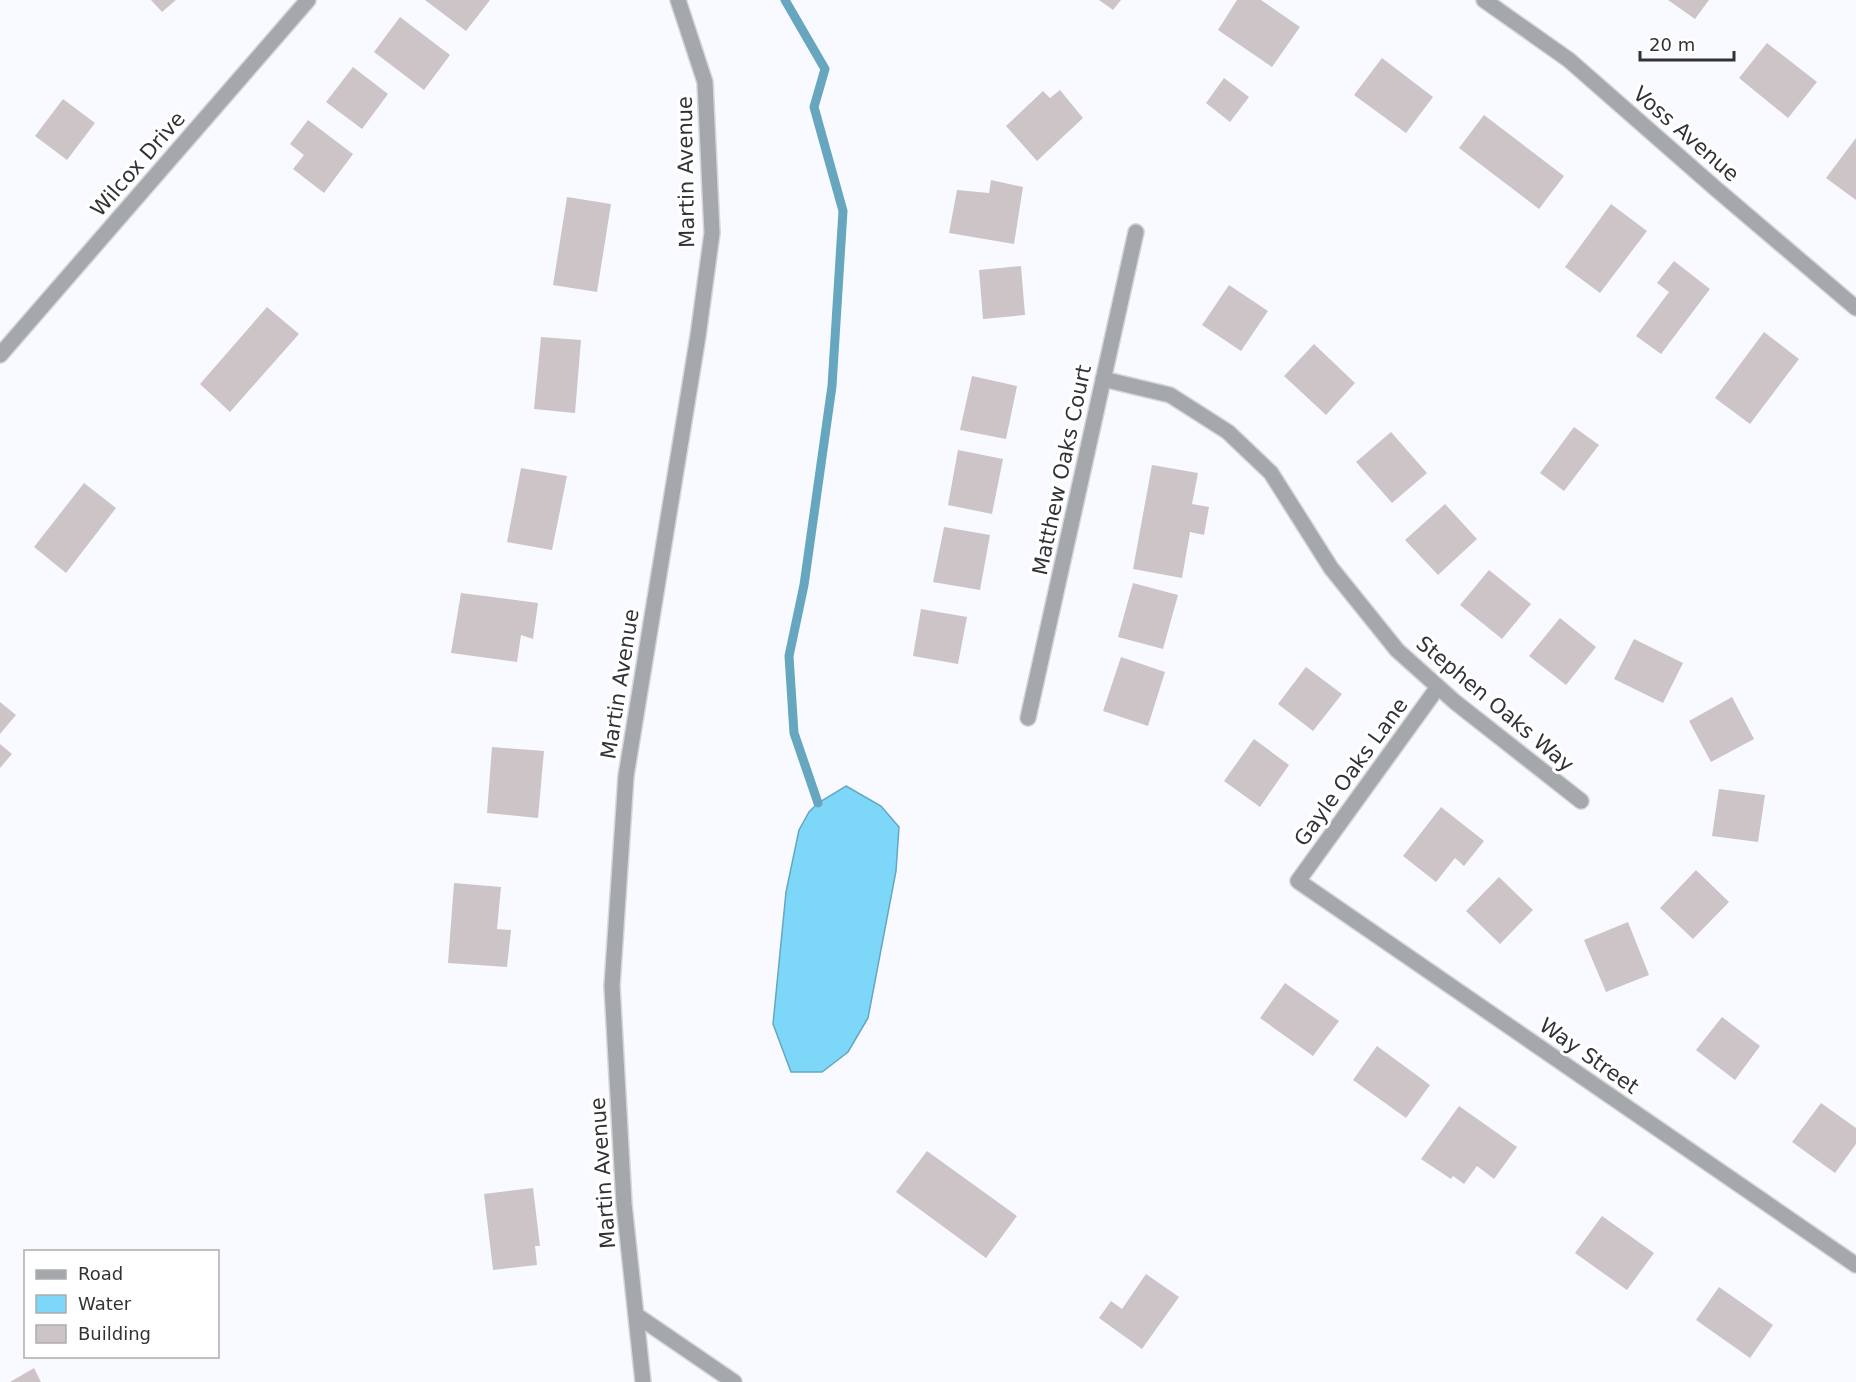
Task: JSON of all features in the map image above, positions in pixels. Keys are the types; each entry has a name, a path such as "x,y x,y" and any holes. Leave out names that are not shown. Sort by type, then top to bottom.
{"street":[{"name":"Wilcox Drive","path":"0,355 308,0"},
{"name":"Martin Avenue","path":"643,1382 624,1204 612,986 626,776 696,348 712,233 705,82 678,0"},
{"name":"Voss Avenue","path":"1484,0 1569,60 1856,308"},
{"name":"Matthew Oaks Court","path":"1028,718 1136,232"},
{"name":"Stephen Oaks Way","path":"1103,379 1170,395 1228,432 1271,473 1330,568 1397,650 1438,687 1581,801"},
{"name":"Gayle Oaks Lane","path":"1298,881 1438,687"},
{"name":"Way Street","path":"1298,881 1856,1265"},
{"path":"636,1315 734,1382"}],"water":[{"path":"846,786 881,806 899,827 896,871 868,1018 848,1052 822,1072 791,1072 773,1024 786,892 799,830 809,812 818,803"}],"building":[{"path":"151,0 176,0 162,12"},
{"path":"425,0 490,0 466,31"},
{"path":"1099,0 1121,0 1113,10"},
{"path":"1237,0 1261,0 1300,27 1272,67 1218,30"},
{"path":"1668,0 1709,0 1695,19"},
{"path":"400,17 450,55 424,90 374,52"},
{"path":"1767,43 1817,82 1788,118 1739,78"},
{"path":"1382,58 1433,97 1406,133 1354,95"},
{"path":"353,67 388,94 362,129 326,102"},
{"path":"1224,78 1249,97 1230,122 1206,103"},
{"path":"1060,90 1083,118 1037,161 1006,126 1043,91 1050,98"},
{"path":"63,99 95,123 67,160 35,136"},
{"path":"1484,115 1564,176 1539,209 1459,148"},
{"path":"308,120 353,154 324,193 293,169 304,155 290,144"},
{"path":"1856,138 1856,200 1826,178"},
{"path":"991,180 1023,187 1014,244 949,233 957,190 989,193"},
{"path":"567,197 611,204 597,292 553,285"},
{"path":"1611,204 1647,231 1600,293 1565,267"},
{"path":"1674,261 1710,289 1661,354 1636,336 1669,292 1657,283"},
{"path":"1021,266 1025,315 983,319 979,270"},
{"path":"1229,285 1268,311 1241,351 1202,325"},
{"path":"267,307 299,334 230,412 200,384"},
{"path":"1764,332 1799,359 1750,424 1715,398"},
{"path":"541,337 581,340 575,413 534,409"},
{"path":"1314,344 1355,383 1326,415 1284,376"},
{"path":"972,376 1017,386 1006,439 960,430"},
{"path":"1574,427 1599,445 1564,491 1540,473"},
{"path":"1391,432 1427,473 1392,503 1356,462"},
{"path":"958,450 1003,459 992,514 948,505"},
{"path":"1152,465 1198,473 1192,504 1209,507 1204,535 1190,532 1182,578 1133,569"},
{"path":"521,468 567,476 552,550 507,542"},
{"path":"84,483 116,508 66,573 34,547"},
{"path":"1445,504 1477,539 1438,575 1405,540"},
{"path":"944,527 990,535 980,590 933,582"},
{"path":"1489,570 1531,604 1502,639 1460,605"},
{"path":"1133,583 1178,595 1163,649 1118,637"},
{"path":"461,593 538,603 533,639 521,635 517,662 451,653"},
{"path":"921,609 967,617 958,664 913,656"},
{"path":"1560,618 1596,647 1566,685 1529,656"},
{"path":"1634,639 1683,663 1663,703 1614,679"},
{"path":"1121,657 1165,672 1148,726 1103,711"},
{"path":"1306,667 1342,694 1313,731 1278,704"},
{"path":"1732,697 1754,739 1711,762 1689,721"},
{"path":"0,702 16,715 0,734"},
{"path":"1254,739 1289,765 1260,807 1224,781"},
{"path":"0,744 12,754 0,768"},
{"path":"492,747 544,751 538,818 487,813"},
{"path":"1719,789 1765,795 1758,842 1712,836"},
{"path":"1441,807 1484,841 1464,866 1455,858 1436,882 1403,856"},
{"path":"1696,870 1729,902 1693,939 1660,908"},
{"path":"1499,877 1533,910 1500,944 1466,911"},
{"path":"454,883 501,887 497,929 511,930 507,967 448,963"},
{"path":"1628,922 1649,975 1606,992 1584,940"},
{"path":"1285,983 1339,1021 1313,1056 1260,1018"},
{"path":"1722,1017 1760,1046 1735,1080 1696,1050"},
{"path":"1377,1046 1430,1085 1406,1118 1353,1080"},
{"path":"1821,1103 1856,1128 1856,1144 1835,1173 1792,1142"},
{"path":"1459,1106 1517,1147 1494,1179 1477,1166 1464,1184 1453,1176 1451,1179 1421,1159"},
{"path":"927,1151 1017,1216 986,1258 896,1192"},
{"path":"533,1188 540,1246 535,1246 537,1265 493,1270 484,1194"},
{"path":"1602,1216 1654,1253 1627,1290 1575,1253"},
{"path":"1146,1274 1179,1297 1142,1349 1099,1318 1111,1301 1122,1309"},
{"path":"1719,1287 1773,1325 1750,1358 1696,1320"},
{"path":"34,1368 41,1382 10,1382"}],"waterway":[{"path":"785,0 825,69 814,107 843,211 832,386 804,585 789,656 794,733 818,803"}]}
